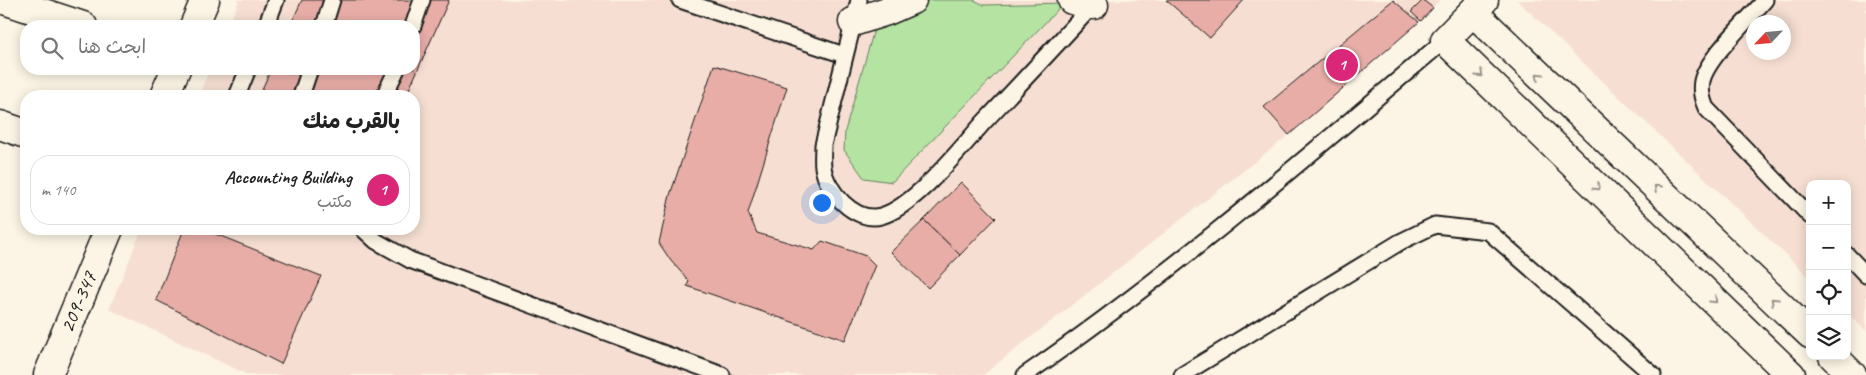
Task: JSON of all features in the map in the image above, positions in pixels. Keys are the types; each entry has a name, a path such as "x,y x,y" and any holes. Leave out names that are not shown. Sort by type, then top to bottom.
{"street":[{"path":"4,0 65,20"},
{"path":"197,20 205,0"},
{"path":"856,11 887,11 912,0"},
{"path":"1791,375 1445,40 1472,4 1806,330"},
{"path":"167,90 173,75"},
{"path":"0,125 20,132"},
{"name":"209-347","path":"48,375 106,235"},
{"path":"1837,360 1852,375"}],"lane":[{"path":"268,20 276,0"},
{"path":"326,20 332,0"},
{"path":"415,20 422,0"},
{"path":"680,0 844,55"},
{"path":"1765,0 1711,62 1702,80 1701,97 1706,108 1806,212"},
{"path":"856,11 822,145 823,168 830,186 844,203 862,215 881,217 906,203 937,174 1088,2"},
{"path":"1025,375 1150,285 1249,205 1445,40"},
{"path":"239,90 246,75"},
{"path":"303,90 308,75"},
{"path":"387,90 394,75"},
{"path":"1182,375 1400,242 1435,225 1488,231 1653,375"},
{"path":"370,235 376,241 410,260 722,375"},
{"path":"1851,260 1866,275"}],"shaded area":[{"path":"239,0 1440,0 1419,22 1289,135 983,375 248,375 109,309 140,235 420,235 420,90 201,90 207,75 420,75 420,20 231,20"},
{"path":"1517,0 1866,0 1866,331 1851,317 1851,180 1806,180 1806,274"}],"green space":[{"path":"929,0 974,0 984,5 1064,3 892,182 864,178 844,150 845,131 875,26"}],"building":[{"path":"302,0 449,0 420,65 420,20 293,20"},
{"path":"1166,0 1244,0 1210,38"},
{"path":"1393,0 1419,22 1289,135 1264,107"},
{"path":"1423,0 1433,8 1421,21 1411,12"},
{"path":"714,65 787,87 748,213 757,233 814,250 822,241 866,256 875,265 845,340 687,286 689,281 671,261 659,243 670,195"},
{"path":"268,75 415,75 409,90 262,90"},
{"path":"961,182 996,218 960,255 924,220"},
{"path":"924,220 960,255 928,288 891,252"},
{"path":"182,235 218,235 321,276 281,364 156,300"}],"place":[{"name":"Accounting Building","path":"1342,65"}]}
